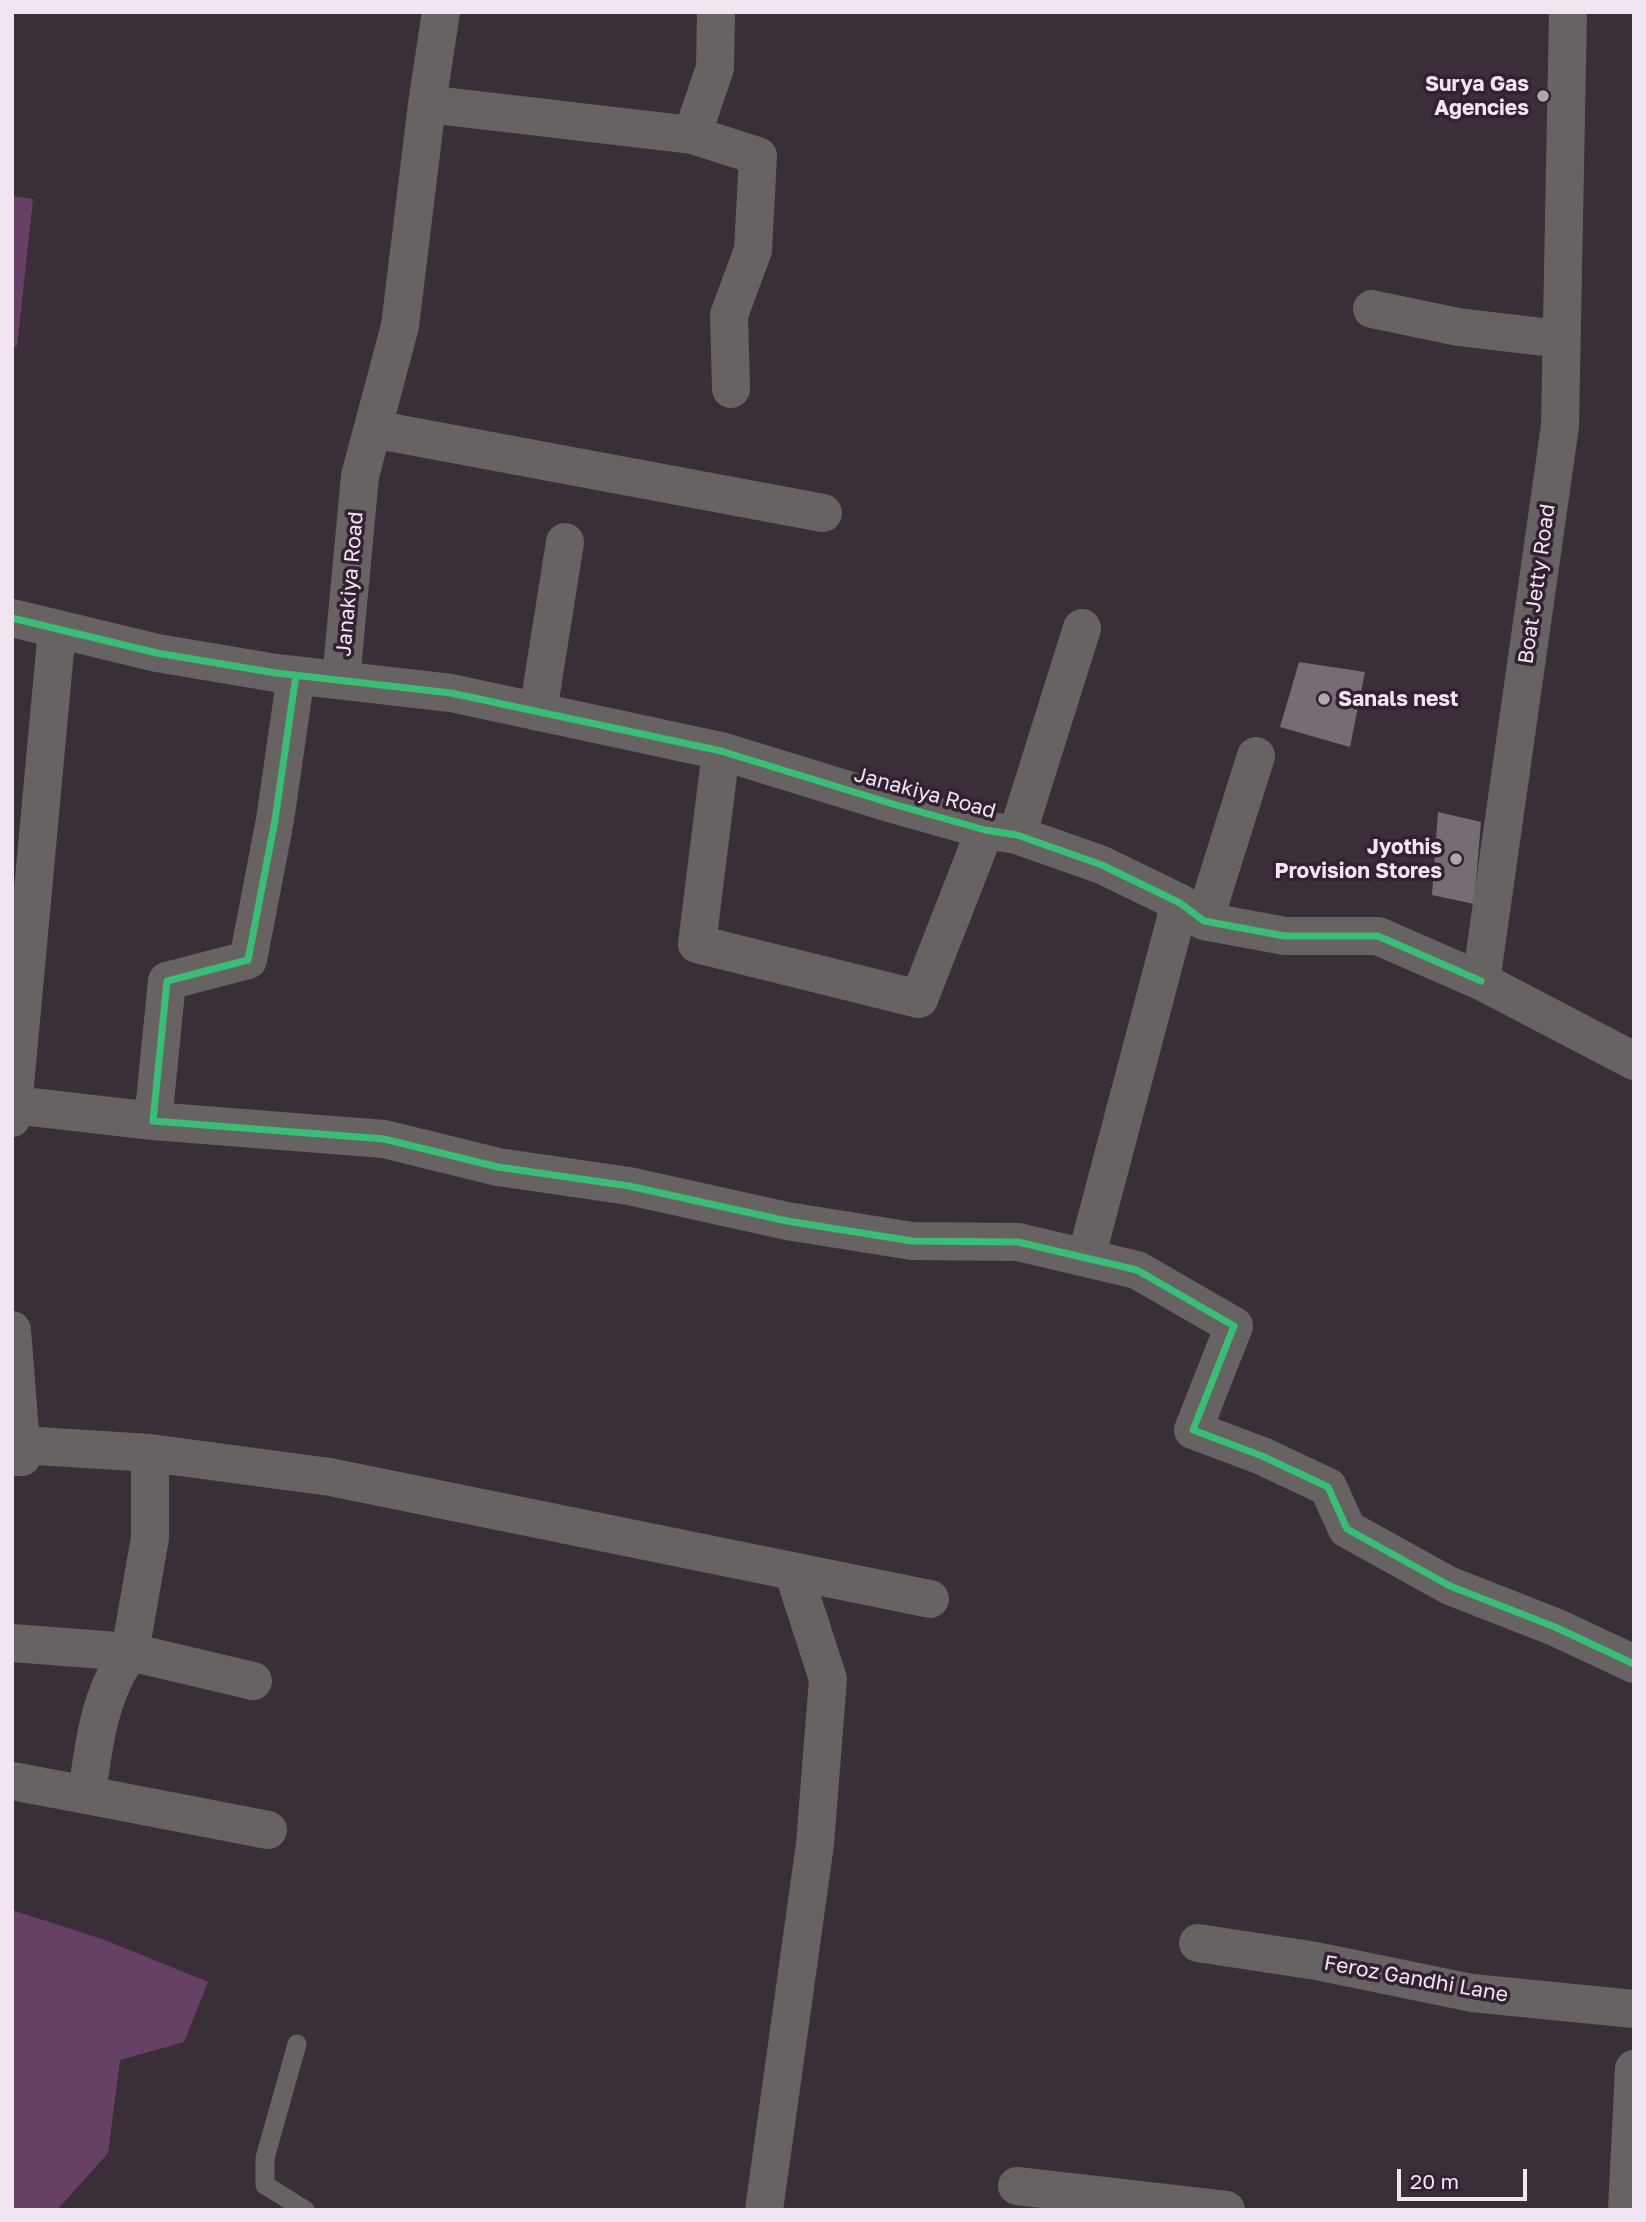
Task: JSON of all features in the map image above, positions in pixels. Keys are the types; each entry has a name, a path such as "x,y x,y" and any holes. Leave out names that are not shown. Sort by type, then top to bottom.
{"street":[{"name":"Janakiya Road","path":"441,12 426,104 400,326 360,476 341,680 451,693 721,751 1102,865 1192,912 1285,936 1378,936 1480,982"},
{"path":"692,135 715,68 716,12"},
{"name":"Boat Jetty Road","path":"1480,982 1560,426 1568,12"},
{"path":"426,104 692,135 758,156 753,250 729,315 731,389"},
{"path":"1372,309 1458,327 1561,339"},
{"path":"373,429 824,513"},
{"path":"538,712 565,542"},
{"path":"12,618 157,653 341,680"},
{"path":"721,751 697,944 919,999 1001,833 1082,628"},
{"path":"57,629 13,1111 384,1139 498,1167 629,1186 787,1221 912,1241 1018,1242 1137,1270 1234,1326 1193,1430 1262,1456 1328,1487 1347,1529 1450,1586 1555,1627 1634,1664"},
{"path":"153,1121 167,981 248,961 275,820 296,675"},
{"path":"1086,1258 1192,912 1256,756"},
{"path":"1480,982 1634,1061"},
{"path":"12,1330 16,1451 150,1453 330,1477 930,1600"},
{"path":"87,1795 93,1738 118,1668 130,1652 150,1538 150,1453"},
{"path":"764,2210 815,1844 828,1679 793,1571"},
{"path":"12,1643 130,1652 253,1681"},
{"path":"12,1781 268,1829"},
{"name":"Feroz Gandhi Lane","path":"1198,1943 1316,1961 1472,1993 1634,2009"},
{"path":"1627,2210 1634,2069"},
{"path":"1017,2186 1226,2210"}],"lane":[{"path":"297,2044 265,2158 265,2185 305,2210"}],"shaded area":[{"path":"12,196 33,199 17,347 12,346"},
{"path":"12,1910 105,1940 208,1982 184,2042 120,2060 108,2153 57,2210 12,2210"}],"building":[{"name":"Sanals nest","path":"1299,662 1365,672 1350,747 1280,727"},
{"name":"Jyothis Provision Stores","path":"1438,812 1481,822 1474,904 1432,895"}],"cycle path":[{"path":"12,618 157,653 276,673 451,693 721,751 893,804 985,830 1017,835 1102,865 1180,903 1204,921 1285,936 1378,936 1481,981"},
{"path":"296,675 275,820 248,960 167,981 153,1121 384,1139 498,1167 629,1186 787,1221 912,1241 1018,1242 1137,1270 1234,1326 1193,1430 1262,1456 1328,1487 1347,1529 1450,1586 1555,1627 1634,1664"}],"place":[{"name":"Surya Gas Agencies","path":"1543,96"},
{"name":"Sanals nest","path":"1324,699"},
{"name":"Jyothis Provision Stores","path":"1456,859"}]}
